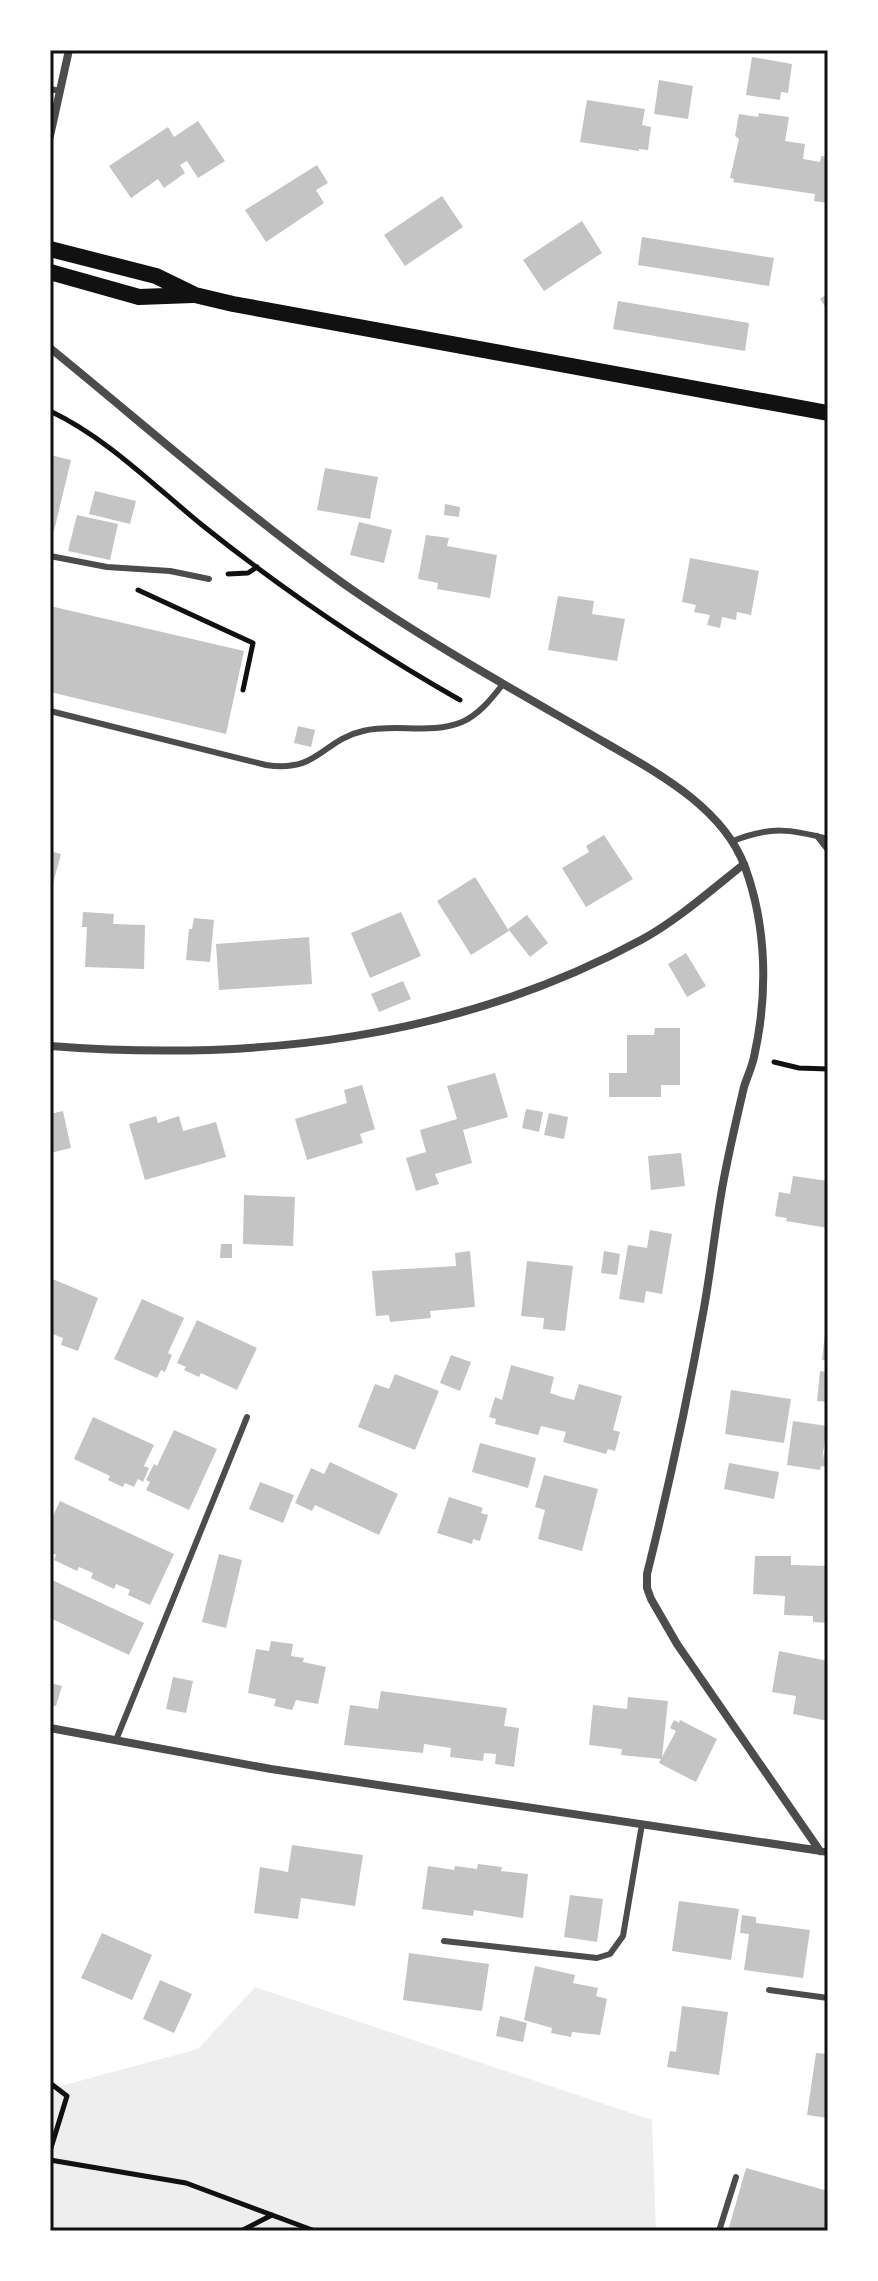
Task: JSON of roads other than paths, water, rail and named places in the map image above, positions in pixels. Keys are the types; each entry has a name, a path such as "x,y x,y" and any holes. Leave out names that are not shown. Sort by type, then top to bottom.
{"main road":[{"path":"50,249 156,276 195,295 265,311 828,413"},
{"path":"50,272 139,297 195,295"}],"street":[{"path":"50,136 55,90 69,50"},
{"path":"50,348 299,550 401,622 623,753 689,796 712,815 733,841 744,864 760,924 762,992 754,1058 723,1185 705,1306 669,1485 647,1574 647,1588 677,1644 824,1852"},
{"path":"50,1046 103,1050 262,1048 335,1041 426,1023 569,975 644,939 744,864"},
{"path":"50,1728 271,1769 824,1852"}],"lane":[{"path":"50,556 107,567 170,571 209,579"},
{"path":"50,711 266,765 287,767 307,763 358,732 377,728 451,726 467,720 503,684"},
{"path":"733,841 748,835 791,829 828,839"},
{"path":"817,836 828,850"},
{"path":"116,1740 247,1417"},
{"path":"444,1941 597,1958 610,1954 623,1936 642,1824"},
{"path":"769,1990 828,1998"},
{"path":"719,2231 736,2177"}]}
